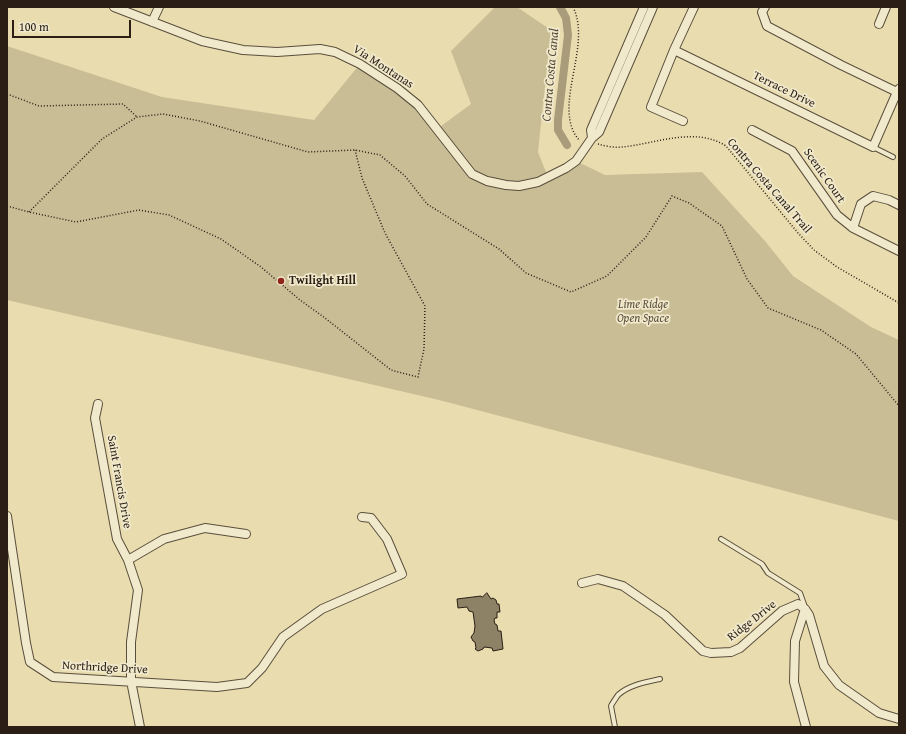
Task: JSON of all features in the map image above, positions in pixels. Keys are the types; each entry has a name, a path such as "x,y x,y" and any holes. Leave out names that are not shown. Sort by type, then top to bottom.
{"street":[{"name":"Via Montanas","path":"114,7 202,41 243,50 277,52 300,49 320,49 336,52 360,64 397,88 418,105 472,174 487,181 519,186 538,182 566,168 576,161 599,132 653,7"},
{"path":"152,22 159,7"},
{"name":"Via Montanas","path":"589,143 591,130 644,7"},
{"path":"683,121 651,107 674,50 694,7"},
{"path":"765,7 762,12 767,26 840,65 898,91 873,147"},
{"path":"878,24 886,7"},
{"name":"Terrace Drive","path":"674,50 873,147"},
{"name":"Scenic Court","path":"752,130 792,151 837,215 853,228 899,250"},
{"path":"853,228 861,204 873,196 889,200 899,205"},
{"name":"Saint Francis Drive","path":"98,404 95,418 117,540 128,560 138,590 131,642 131,681 140,727"},
{"name":"Northridge Drive","path":"7,516 30,662 53,678 131,681 217,687 247,683 262,668 284,636 322,609 402,574 387,539 371,518 362,517"},
{"path":"128,560 164,540 205,528 246,534"},
{"name":"Ridge Drive","path":"582,583 598,579 623,586 665,615 703,651 712,653 731,652 740,648 782,611 798,604 805,609"},
{"path":"805,609 809,615 824,666 839,685 879,713 899,719"},
{"path":"805,609 795,641 794,682 806,727"}],"lane":[{"path":"873,147 892,157"},
{"path":"721,539 762,564 768,573 800,593 805,609"},
{"path":"615,727 611,706 618,695 644,682 660,679"}],"path":[{"name":"Contra Costa Canal Trail","path":"573,7 576,14 579,34 570,91 569,119 571,127 580,141 621,147 686,137 711,139 720,142 726,146 798,233 814,250 838,267 899,303"},
{"path":"7,94 39,106 123,104 137,117"},
{"path":"29,212 102,139 137,117 163,114 200,120 308,152 355,150 380,155 405,176 427,204 499,250 526,273 571,292 607,276 646,237 672,196 689,203 722,226 747,279 768,308 821,330 856,354 899,406"},
{"path":"7,206 76,222 139,210 169,215 221,239 261,267 300,300 391,370 418,376 424,349 425,306 385,233 362,178 355,150"}],"green space":[{"name":"Lime Ridge Open Space","path":"495,7 517,7 551,30 538,152 548,177 576,161 605,175 702,172 765,241 793,276 871,327 899,340 899,521 439,400 7,300 7,46 162,97 314,120 360,64 397,88 437,129 471,104 451,51"}],"building":[{"path":"487,593 491,599 493,598 496,600 497,604 499,604 500,612 497,612 497,618 494,620 498,631 501,631 503,649 493,651 492,648 484,647 478,651 475,649 475,642 471,637 474,633 475,626 473,612 469,611 467,607 458,608 457,599 482,597"}],"waterway":[{"name":"Contra Costa Canal","path":"560,7 566,18 568,35 558,130 567,145"}],"place":[{"name":"Twilight Hill","path":"281,281"}]}
